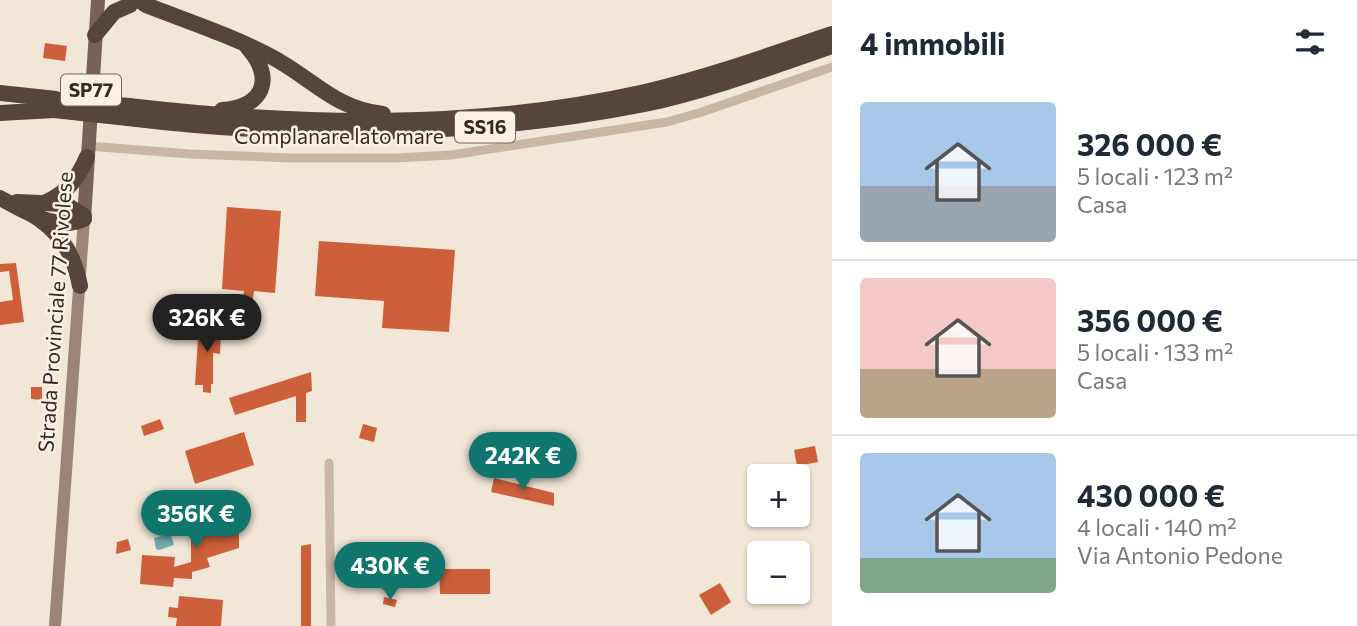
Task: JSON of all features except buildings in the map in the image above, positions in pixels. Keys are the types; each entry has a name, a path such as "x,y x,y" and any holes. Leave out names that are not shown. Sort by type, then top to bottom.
{"highway":[{"path":"111,0 138,3 243,43 273,58 341,103 367,112 438,120"},
{"path":"95,35 114,12 138,3"},
{"name":"SS16","path":"128,112 181,112 259,120 348,122 438,120 514,114 645,92 753,61 832,34"},
{"path":"181,112 236,109 250,103 260,91 262,77 258,60 243,43"},
{"name":"SS16","path":"0,104 55,105 128,112 257,131 348,134 515,125 647,103 757,72 832,46"},
{"name":"SS16","path":"0,93 55,105"},
{"path":"0,113 55,105"},
{"path":"46,202 72,184 87,151"},
{"path":"0,198 26,204 65,204 84,218 77,222 61,223 30,213"},
{"path":"0,198 45,222 61,238 73,261 80,286"}],"main road":[{"name":"Strada Provinciale 77 Rivolese","path":"55,626 98,0"}],"street":[{"name":"Complanare lato mare","path":"87,151 291,158 452,155 667,122 832,67"},
{"path":"329,463 331,626"}],"water":[{"path":"169,534 174,545 156,549 154,538"}]}
